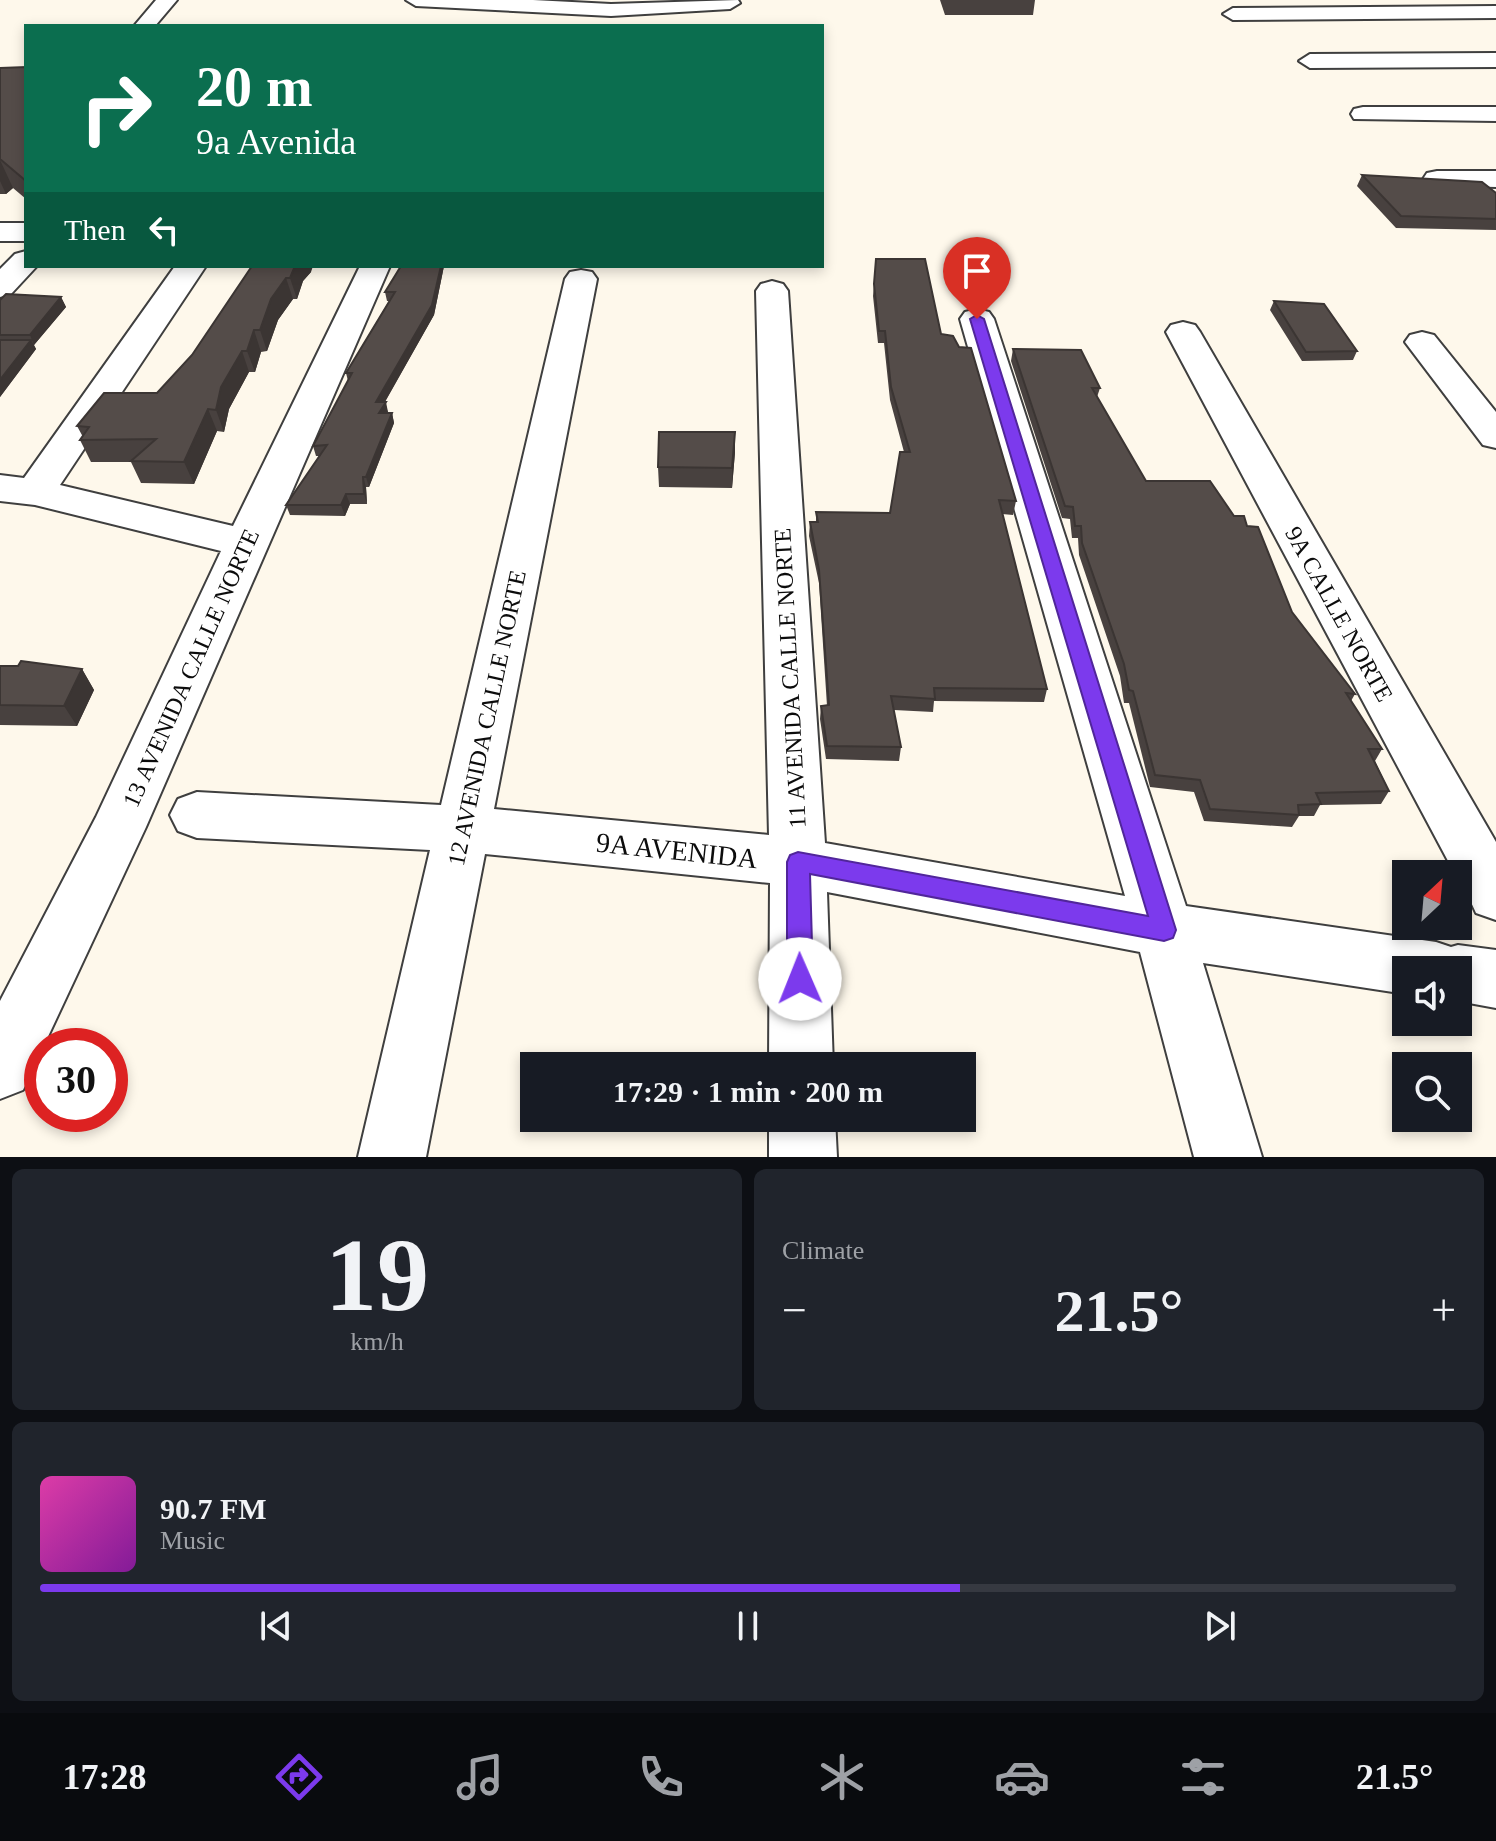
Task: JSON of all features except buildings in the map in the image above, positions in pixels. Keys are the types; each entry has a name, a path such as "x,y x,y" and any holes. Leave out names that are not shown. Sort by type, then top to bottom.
{"street":[{"path":"146,24 167,0"},
{"path":"416,0 611,10 730,3"},
{"path":"1233,14 1496,12"},
{"path":"1310,61 1496,60"},
{"path":"1363,114 1496,114"},
{"path":"1437,179 1496,179"},
{"path":"0,232 24,232"},
{"path":"0,287 24,262"},
{"path":"189,268 17,490 246,543"},
{"name":"13 AVENIDA CALLE NORTE","path":"0,1067 119,827 374,268"},
{"name":"12 AVENIDA CALLE NORTE","path":"392,1157 581,279"},
{"name":"11 AVENIDA CALLE NORTE","path":"772,291 798,862 801,1052"},
{"path":"977,319 1164,930 1228,1157"},
{"name":"9A CALLE NORTE","path":"1183,332 1496,895"},
{"path":"1422,342 1496,437"},
{"name":"9A AVENIDA","path":"197,815 464,829 798,862 1164,930 1392,964"},
{"path":"1472,975 1496,979"},
{"path":"802,1132 803,1157"}],"route":[{"path":"800,979 798,862 1164,930 977,319"}]}
